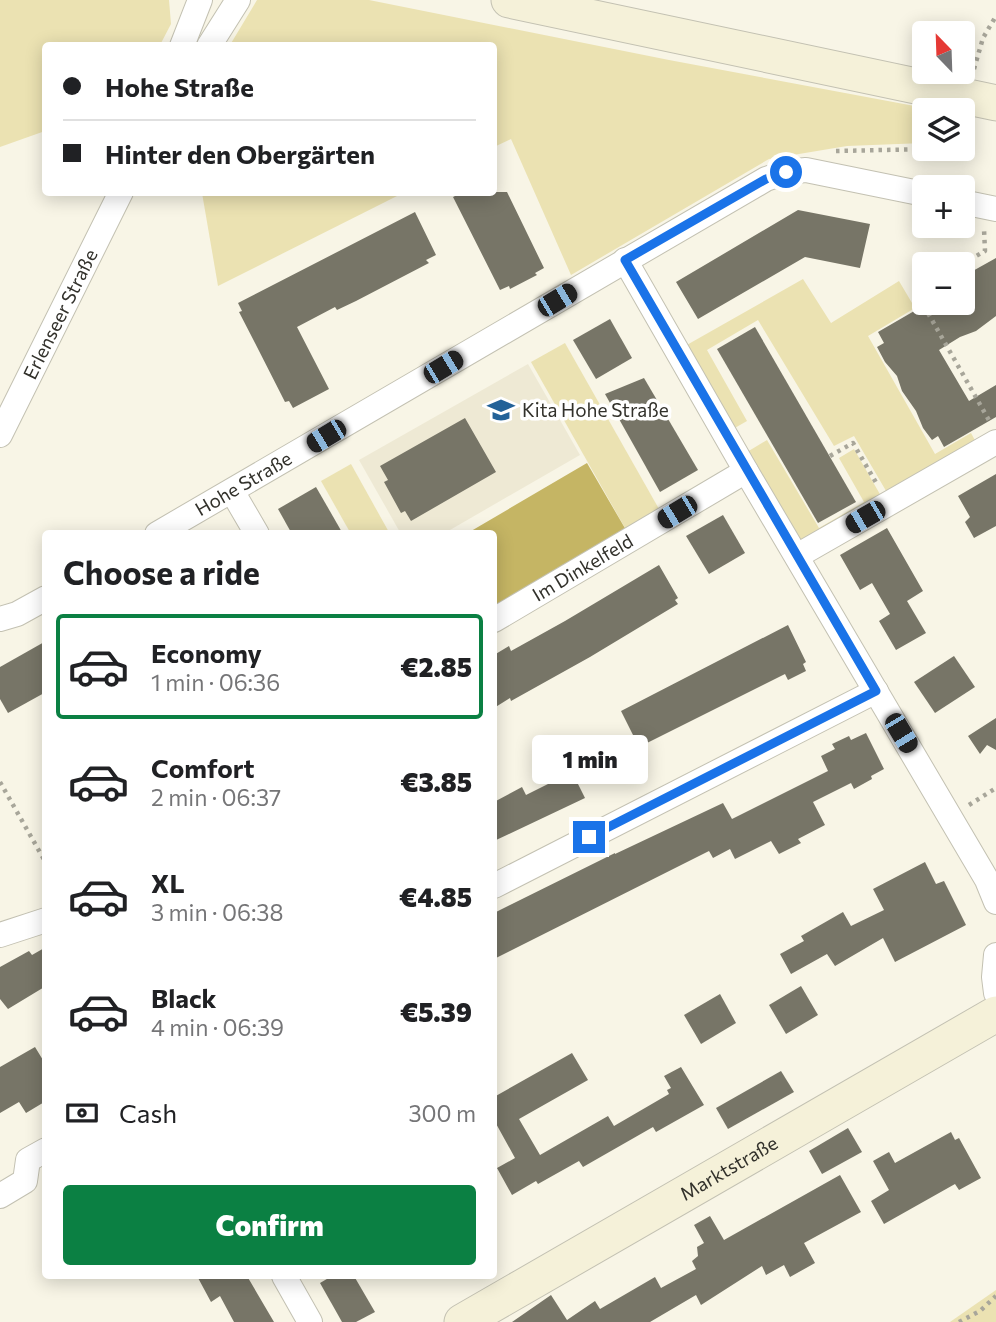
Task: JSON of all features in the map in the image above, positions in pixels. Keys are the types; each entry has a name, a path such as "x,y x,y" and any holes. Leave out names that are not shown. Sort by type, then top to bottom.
{"street":[{"path":"212,42 238,0"},
{"path":"509,0 983,100"},
{"path":"183,42 192,7"},
{"name":"Hohe Straße","path":"164,530 766,179 786,172 806,170 912,192"},
{"name":"Erlenseer Straße","path":"0,435 119,196"},
{"path":"625,260 746,471 993,886"},
{"path":"797,556 996,442"},
{"name":"Im Dinkelfeld","path":"497,618 746,471"},
{"path":"232,491 255,530"},
{"path":"0,619 17,614 42,599"},
{"path":"497,884 876,691"},
{"path":"0,935 42,921"},
{"path":"996,956 996,993"},
{"name":"Marktstraße","path":"462,1322 996,1014"},
{"path":"0,1196 25,1181 28,1160 42,1152"},
{"path":"286,1279 310,1322"}],"path":[{"path":"983,100 973,70 983,38 996,16"},
{"path":"847,149 912,149"},
{"path":"975,257 985,251 982,206"},
{"path":"929,315 996,432"},
{"path":"830,456 853,443 888,504"},
{"path":"0,782 42,856"},
{"path":"950,817 996,788"},
{"path":"959,1322 980,1311 996,1296"}],"shaded area":[{"path":"0,0 169,0 171,24 162,42 42,42 42,132 0,147"},
{"path":"257,0 369,0 912,106 912,143 847,146 769,159 571,275 511,139 497,146 497,42 232,42"},
{"path":"203,196 397,196 218,286"},
{"path":"803,279 831,323 899,281 912,303 912,310 868,336 935,454 971,433 978,446 889,496 854,436 834,446 758,320 707,350 747,421 733,429 685,346"},
{"path":"565,343 659,509 625,528 531,362"},
{"name":"Kita Hohe Straße","path":"528,364 580,455 450,530 399,530 359,460"},
{"path":"767,440 819,528 864,502 839,458 854,449 885,503 804,549 747,452"},
{"path":"587,463 626,530 497,607 497,530 473,530"},
{"path":"351,464 388,530 349,530 321,481"},
{"path":"996,1290 996,1322 950,1322"}],"building":[{"path":"497,192 507,192 544,268 535,273 537,275 510,289 509,286 500,290 453,197 497,196"},
{"path":"798,210 870,224 860,268 805,257 698,319 676,282"},
{"path":"415,212 436,255 426,260 429,263 356,301 337,310 335,307 297,327 329,389 293,408 289,401 285,402 239,312 242,311 238,303"},
{"path":"996,258 996,316 976,331 939,350 969,401 996,385 996,417 944,447 938,436 932,440 923,428 916,411 902,391 897,376 885,362 877,347 884,343 878,332 912,312 912,315 975,315 975,270"},
{"path":"610,319 632,358 596,379 573,340"},
{"path":"755,327 856,502 818,523 717,349"},
{"path":"644,378 698,470 660,492 605,394"},
{"path":"465,418 496,472 411,521 405,511 401,513 384,482 388,480 380,466"},
{"path":"996,474 996,526 974,538 965,522 970,517 958,496"},
{"path":"316,487 341,530 290,530 278,509"},
{"path":"723,515 745,553 709,574 686,536"},
{"path":"887,528 923,591 907,601 926,633 896,650 879,621 890,614 872,583 860,590 840,555"},
{"path":"659,565 678,598 675,600 678,604 590,657 497,706 497,653 509,646 511,651"},
{"path":"788,625 806,662 803,664 806,671 788,680 785,674 639,747 621,711"},
{"path":"42,643 42,694 8,713 0,699 0,667"},
{"path":"954,656 975,687 935,713 914,682"},
{"path":"996,718 996,750 987,745 980,754 968,736"},
{"path":"866,733 884,769 854,789 851,783 813,802 825,825 798,839 801,843 779,854 771,841 735,859 730,849 713,858 709,851 497,957 497,912 723,803 732,819 828,771 821,756 835,749 832,744 849,736 851,740"},
{"path":"572,772 585,798 497,840 497,800 522,787 526,795"},
{"path":"925,862 936,884 944,881 966,925 895,962 883,938 835,966 827,954 791,974 780,954 804,941 801,936 843,912 851,926 884,910 873,889"},
{"path":"42,949 42,988 8,1009 0,999 0,967 29,951 32,955"},
{"path":"801,986 818,1015 786,1034 769,1005"},
{"path":"720,994 736,1023 701,1044 684,1015"},
{"path":"35,1047 42,1058 42,1103 26,1113 19,1102 0,1113 0,1067"},
{"path":"572,1053 588,1080 519,1119 540,1155 608,1116 614,1126 669,1094 667,1090 671,1088 664,1076 681,1067 704,1105 656,1132 653,1127 583,1167 579,1161 512,1195 497,1168 515,1158 497,1125 497,1095"},
{"path":"781,1071 794,1092 728,1129 716,1108"},
{"path":"848,1128 862,1152 822,1174 809,1151"},
{"path":"951,1132 955,1140 959,1138 981,1178 959,1190 955,1184 884,1224 871,1201 889,1190 873,1161 889,1152 895,1163"},
{"path":"840,1175 861,1212 804,1243 815,1263 790,1277 784,1265 766,1275 762,1266 701,1305 696,1295 650,1322 512,1322 551,1295 567,1320 595,1301 600,1309 655,1277 661,1288 696,1269 692,1261 698,1256 697,1247 704,1243 694,1225 710,1216 724,1240"},
{"path":"199,1279 249,1279 274,1322 234,1322 220,1296 211,1302"},
{"path":"327,1279 356,1279 375,1312 356,1322 342,1322 320,1283"}],"place":[{"name":"Kita Hohe Straße","path":"501,410"}],"route":[{"path":"589,837 876,691 625,260 766,179 786,172"}]}
